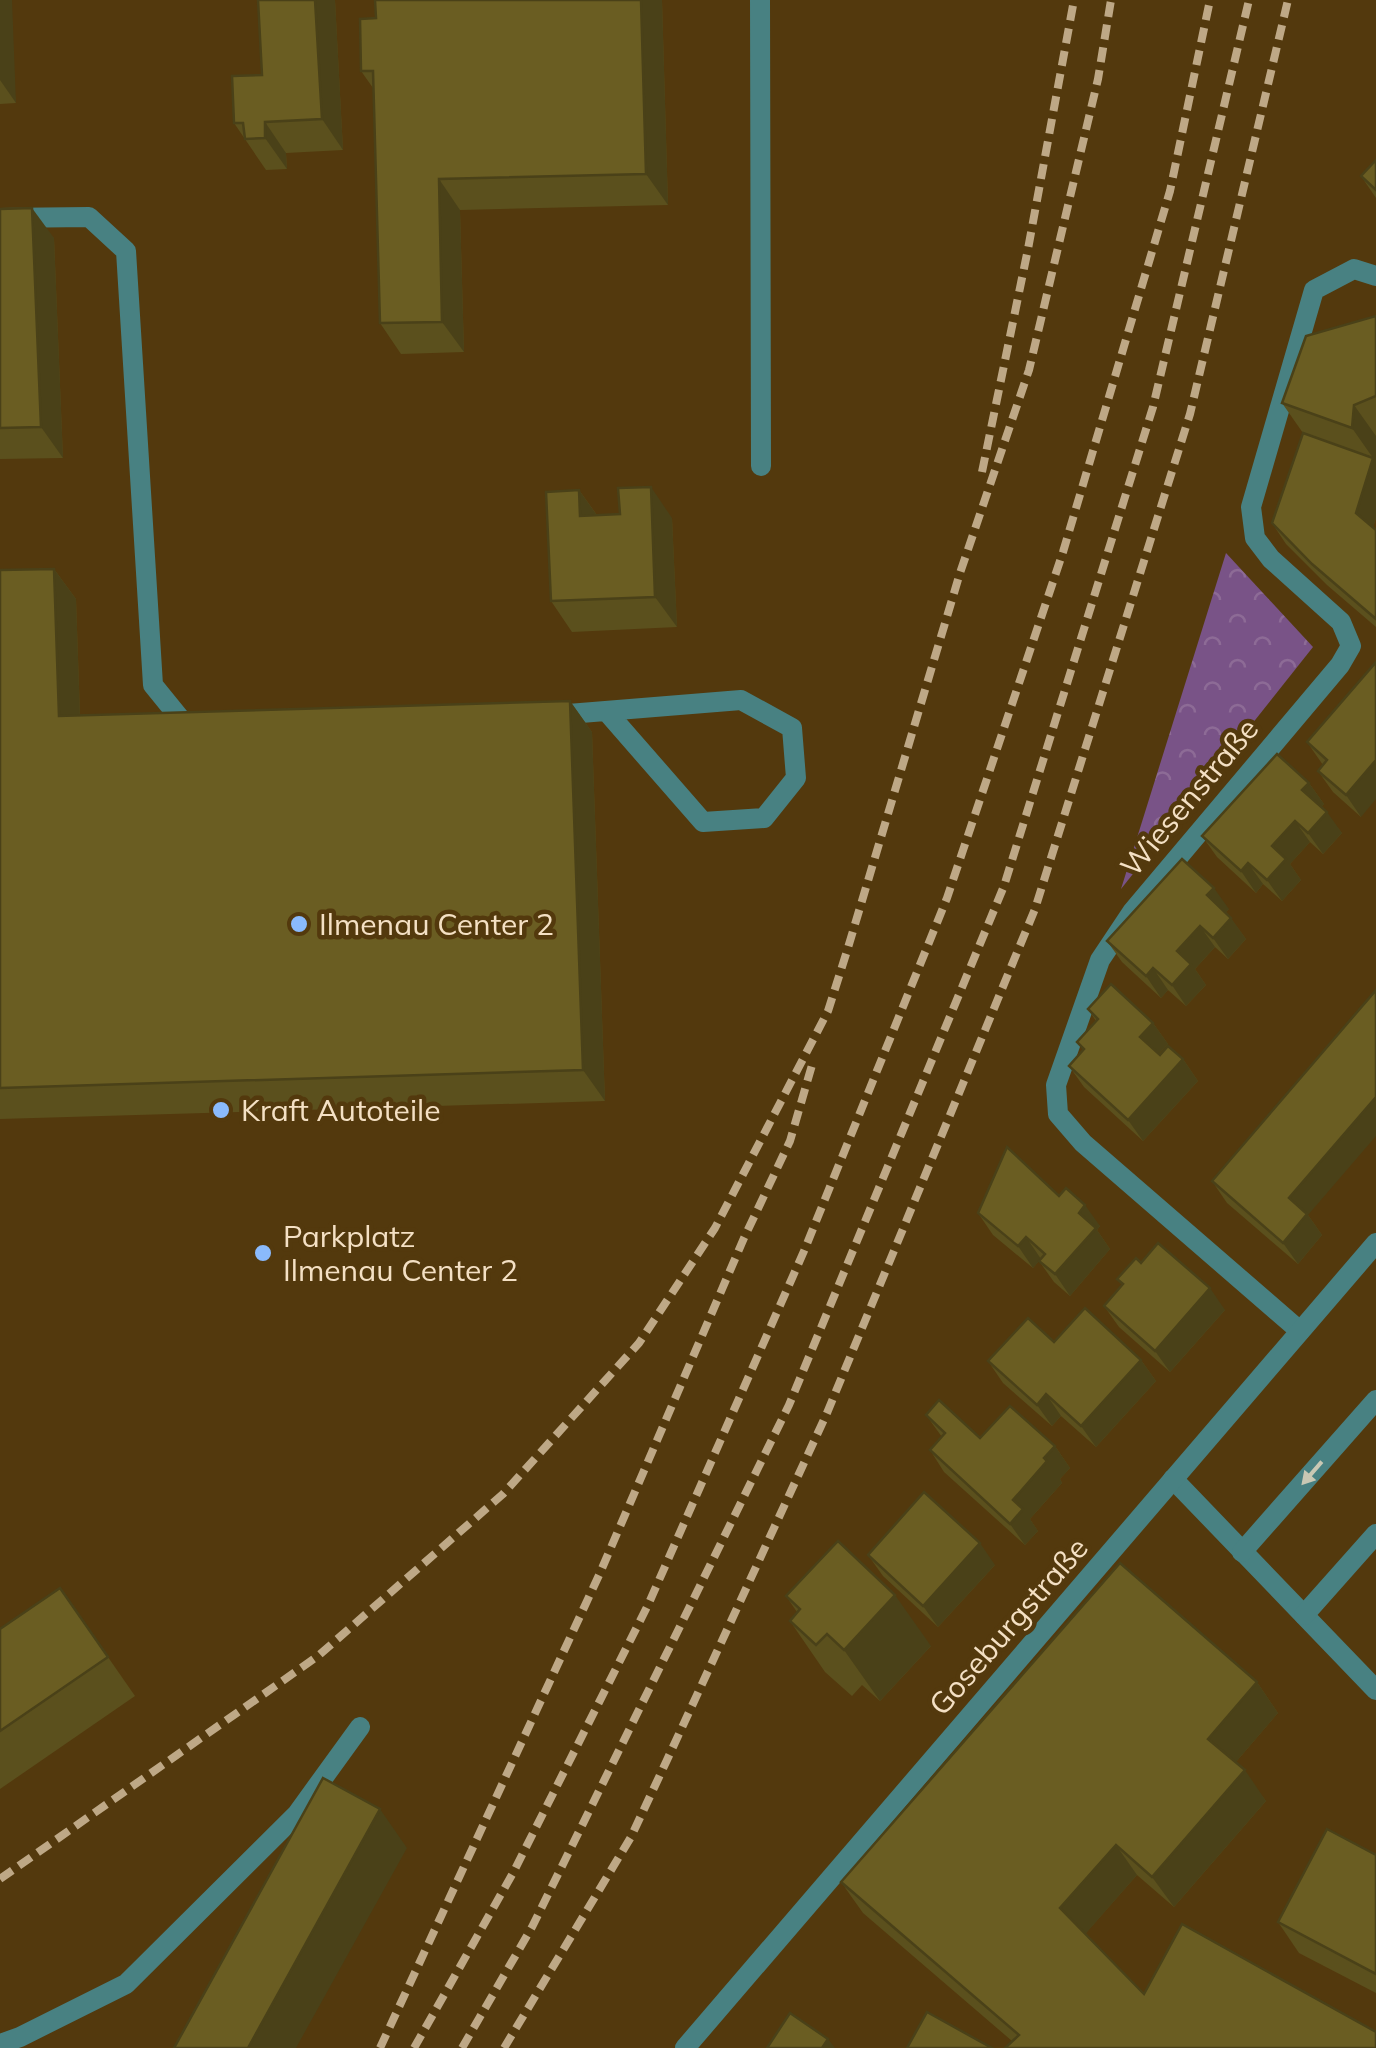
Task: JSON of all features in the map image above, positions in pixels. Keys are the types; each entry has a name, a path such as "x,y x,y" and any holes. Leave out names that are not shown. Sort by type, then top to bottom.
{"street":[{"path":"760,0 761,466"},
{"path":"0,218 89,216 126,251 153,686 192,732 211,732"},
{"name":"Wiesenstraße","path":"1300,1331 1083,1143 1058,1114 1056,1085 1100,960 1132,912 1340,665 1351,646 1341,622 1254,538 1251,507 1314,290 1354,269 1376,276"},
{"path":"528,716 741,700 792,728 796,778 764,818 703,822 607,712"},
{"name":"Goseburgstraße","path":"685,2048 1376,1243"},
{"path":"1242,1552 1376,1400"},
{"path":"1173,1479 1376,1690"},
{"path":"1304,1615 1376,1534"},
{"path":"0,2044 20,2038 126,1984 297,1814 360,1727"}],"green space":[{"path":"1226,553 1313,647 1121,889"}],"building":[{"path":"258,0 315,0 322,119 265,122 265,138 245,139 243,123 234,123 232,76 262,75"},
{"path":"375,0 641,0 646,174 439,179 442,322 380,323 373,71 361,71 360,19 376,18"},
{"path":"1376,160 1376,190 1361,176"},
{"path":"32,208 41,427 0,428 0,209"},
{"path":"1376,316 1376,396 1354,405 1352,428 1282,403 1306,336"},
{"path":"1303,433 1373,458 1356,513 1376,530 1376,619 1272,523"},
{"path":"651,487 655,597 551,601 546,492 579,490 580,516 620,514 618,488"},
{"name":"Ilmenau Center 2","path":"54,569 59,716 570,701 583,1070 0,1088 0,570"},
{"path":"1376,662 1376,760 1346,795 1318,771 1327,760 1307,742"},
{"path":"1277,754 1309,783 1302,790 1327,812 1308,833 1295,821 1272,846 1286,859 1267,880 1248,863 1241,871 1202,836"},
{"path":"1182,859 1214,888 1207,895 1231,918 1213,938 1200,926 1177,951 1191,964 1172,985 1153,968 1146,976 1107,941"},
{"path":"1111,984 1153,1023 1140,1037 1160,1055 1168,1046 1183,1059 1128,1120 1069,1066 1084,1049 1077,1042 1098,1019 1088,1009"},
{"path":"1376,990 1376,1097 1289,1198 1307,1214 1283,1243 1212,1181"},
{"path":"1007,1147 1059,1196 1066,1188 1085,1205 1079,1213 1096,1228 1055,1274 1039,1261 1045,1254 1026,1237 1018,1246 978,1213"},
{"path":"1158,1243 1210,1288 1155,1351 1104,1306 1123,1284 1117,1279 1136,1258 1141,1263"},
{"path":"1085,1308 1141,1360 1081,1426 1046,1394 1037,1405 988,1361 1028,1318 1054,1342"},
{"path":"939,1400 980,1438 1010,1406 1055,1446 1013,1500 1023,1509 1010,1524 930,1450 945,1433 926,1415"},
{"path":"924,1492 980,1543 923,1606 868,1555"},
{"path":"838,1541 895,1595 844,1650 827,1634 816,1645 790,1621 800,1609 786,1596"},
{"path":"1120,1563 1257,1682 1208,1739 1245,1770 1152,1877 1116,1845 1060,1908 1144,1994 1182,1924 1376,2032 1376,2048 1005,2048 1019,2035 841,1882"},
{"path":"60,1588 108,1657 0,1731 0,1629"},
{"path":"323,1778 380,1809 248,2048 174,2048"},
{"path":"1327,1829 1376,1855 1376,1974 1278,1922"},
{"path":"927,2012 992,2048 907,2048"},
{"path":"790,2013 828,2039 822,2048 767,2048"}],"railway":[{"path":"982,472 1074,0"},
{"path":"0,1879 318,1656 503,1494 639,1343 715,1228 828,1011 960,573 1029,370 1098,79 1111,0"},
{"path":"414,2048 513,1873 648,1605 804,1251 947,898 1063,552 1170,191 1210,0"},
{"path":"462,2048 532,1927 789,1405 1004,886 1153,407 1249,0"},
{"path":"504,2048 631,1837 667,1760 827,1413 1035,909 1190,414 1288,0"},
{"path":"380,2048 600,1573 744,1238 790,1141 812,1065"}],"place":[{"name":"Ilmenau Center 2","path":"299,924"},
{"name":"Kraft Autoteile","path":"221,1110"},
{"name":"Parkplatz Ilmenau Center 2","path":"263,1253"}]}
